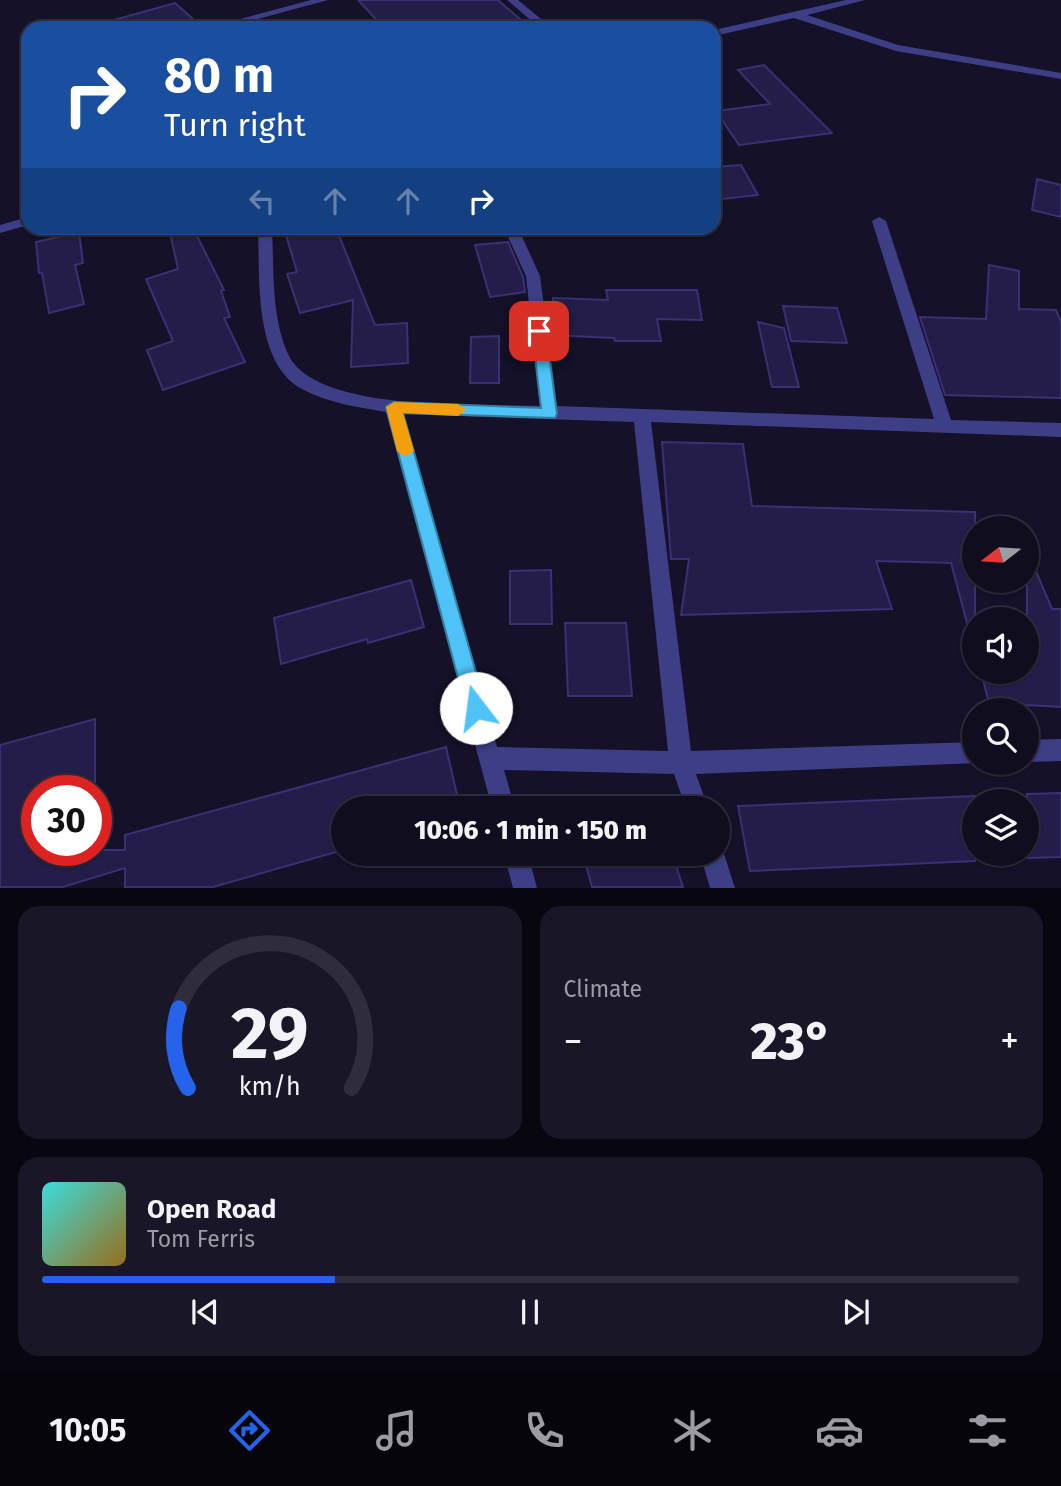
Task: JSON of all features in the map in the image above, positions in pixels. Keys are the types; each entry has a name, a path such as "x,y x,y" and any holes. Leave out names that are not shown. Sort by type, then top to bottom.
{"street":[{"path":"240,21 323,0"},
{"path":"512,0 538,21"},
{"path":"721,31 860,0"},
{"path":"796,15 896,48 1061,76"},
{"path":"879,221 945,427"},
{"path":"0,229 21,223"},
{"path":"266,235 275,344 286,367 303,383 341,397 394,407 1061,430"},
{"path":"514,235 533,276 549,414"},
{"path":"394,407 500,796"},
{"path":"642,417 681,763 693,796"},
{"path":"1039,751 1061,750"},
{"path":"490,758 681,763 962,753"},
{"path":"519,866 525,887"},
{"path":"716,866 723,887"}],"building":[{"path":"358,0 498,0 522,21 378,21"},
{"path":"175,3 195,21 110,21"},
{"path":"764,65 832,133 739,145 721,118 721,110 770,104 738,70"},
{"path":"741,165 758,195 721,199 721,166"},
{"path":"1037,179 1061,185 1061,217 1032,210"},
{"path":"66,235 79,235 83,263 75,265 84,304 49,313 42,273 39,273 36,242"},
{"path":"171,235 196,235 224,290 221,291 230,317 224,318 245,362 163,390 147,350 173,341 146,279 178,269"},
{"path":"286,235 339,235 375,325 407,323 408,363 351,367 353,300 300,313 287,274 297,272"},
{"path":"508,242 523,277 525,292 490,297 475,245"},
{"path":"989,265 1019,271 1019,309 1056,310 1061,322 1061,398 945,395 920,317 986,319"},
{"path":"606,290 697,290 702,320 657,319 661,341 615,341 614,338 551,335 553,298 608,300"},
{"path":"783,306 837,308 847,343 791,341"},
{"path":"758,322 784,328 799,387 772,387"},
{"path":"499,336 499,383 470,383 471,337"},
{"path":"662,442 743,444 752,506 975,512 975,516 962,516 962,593 975,593 975,607 963,607 951,563 876,561 892,609 681,615 689,559 671,559"},
{"path":"551,570 552,624 510,624 510,571"},
{"path":"411,580 424,627 368,643 367,639 281,664 274,618"},
{"path":"1040,581 1052,609 1061,609 1061,707 1039,706 1039,698 988,698 984,684 1039,684 1039,607 1027,607 1027,593 1040,593"},
{"path":"565,623 626,623 632,696 568,696"},
{"path":"95,719 95,775 21,775 21,866 112,866 112,850 125,850 125,835 446,747 457,796 331,796 331,853 213,887 125,887 125,868 63,887 0,887 0,745"},
{"path":"1061,793 1061,857 1039,858 1039,794"},
{"path":"962,797 962,862 750,871 738,806"},
{"path":"586,866 676,866 683,887 592,887"}],"slow traffic":[{"path":"405,451 394,407 458,410"}],"route":[{"path":"476,708 394,407 549,414 539,331"}]}
